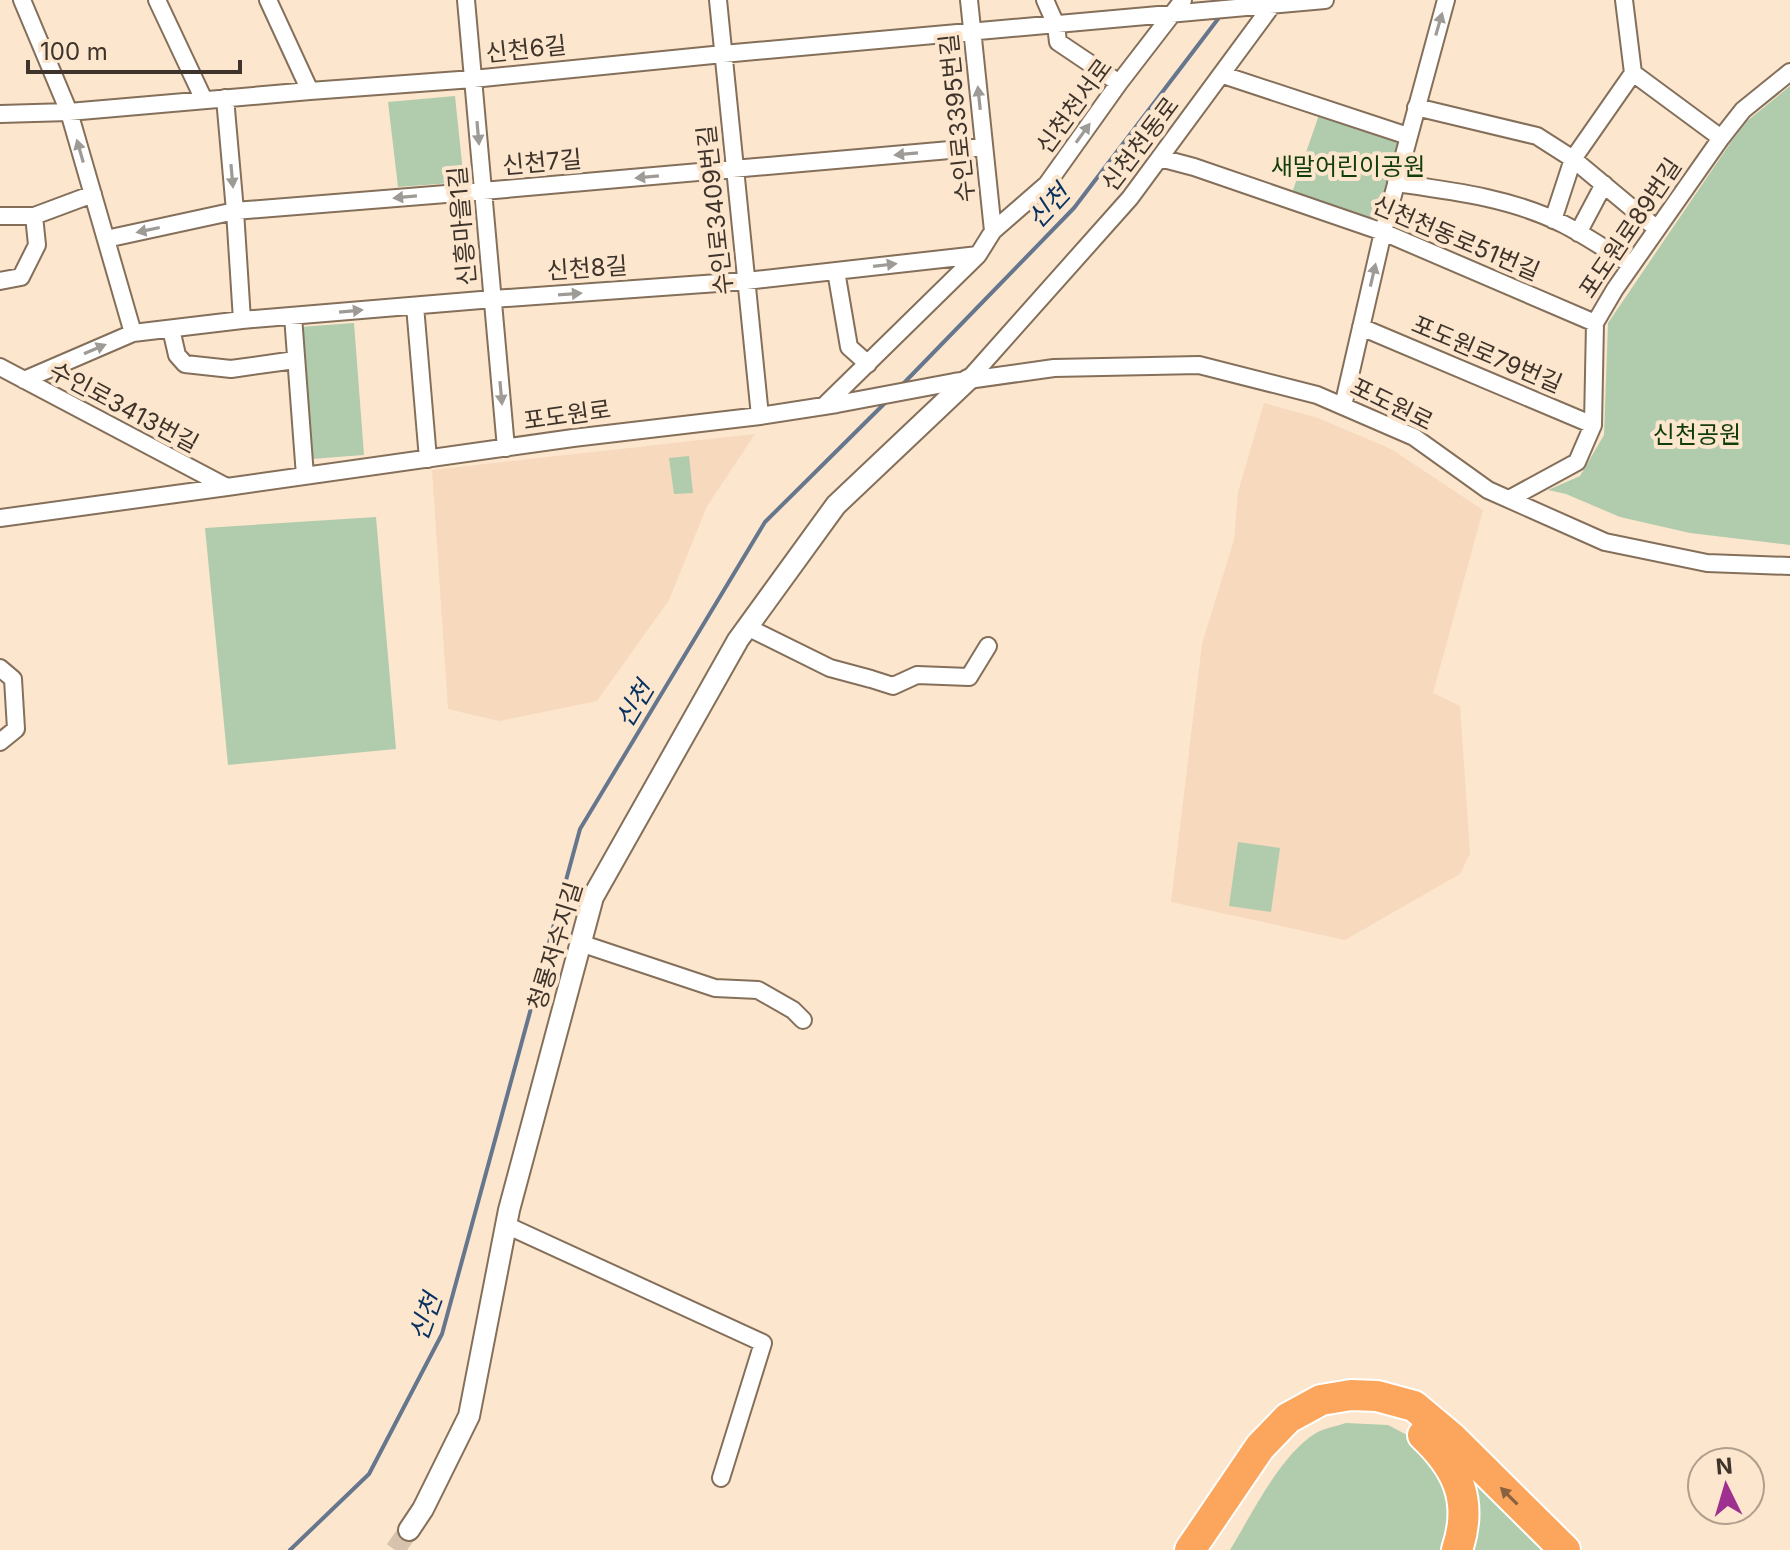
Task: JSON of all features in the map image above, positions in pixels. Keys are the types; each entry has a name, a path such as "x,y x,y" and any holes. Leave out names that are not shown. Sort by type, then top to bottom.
{"highway":[{"path":"1190,1550 1260,1447 1288,1418 1321,1400 1351,1395 1377,1396 1414,1406 1451,1437 1565,1550"},
{"path":"1209,1550 1273,1458 1298,1435 1321,1421 1347,1413 1371,1412 1418,1430 1448,1461 1460,1486 1465,1523 1457,1550"}],"street":[{"path":"22,0 69,112 133,333"},
{"path":"157,0 204,100"},
{"path":"268,0 310,91"},
{"name":"신흥마을1길","path":"466,0 506,448"},
{"name":"수인로3409번길","path":"718,0 760,416"},
{"name":"수인로3395번길","path":"969,0 993,231"},
{"path":"1045,0 1056,25 1058,42 1119,83"},
{"name":"신천6길","path":"0,114 69,112 473,79 1056,25 1184,8 1325,0"},
{"path":"1343,406 1383,232 1446,0"},
{"path":"1553,220 1573,159 1633,73 1624,0"},
{"name":"신천천동로","path":"961,381 1130,198 1275,2"},
{"name":"신천천서로","path":"993,231 1047,184 1119,83 1184,8"},
{"name":"포도원로89번길","path":"1509,499 1577,462 1593,425 1595,323 1721,138 1743,110 1790,72"},
{"path":"1633,73 1721,138"},
{"path":"1223,75 1408,136"},
{"path":"225,98 242,320"},
{"path":"1416,107 1537,136 1573,159 1657,229"},
{"name":"신천7길","path":"106,239 235,211 984,147"},
{"name":"신천천동로51번길","path":"1160,158 1383,232 1595,323"},
{"path":"1396,183 1469,193 1514,205 1553,220 1632,265"},
{"path":"1578,233 1604,184"},
{"path":"0,216 34,216 93,194"},
{"path":"0,281 21,277 37,245 34,216"},
{"path":"831,405 978,255 993,231"},
{"name":"신천8길","path":"0,387 133,333 242,320 746,281 978,255"},
{"path":"836,271 849,347 868,364"},
{"path":"415,306 428,459"},
{"path":"293,316 305,476"},
{"name":"포도원로79번길","path":"1361,327 1593,425"},
{"path":"171,329 177,355 185,364 231,369 295,360"},
{"name":"포도원로","path":"0,518 760,416 1054,368 1199,365 1317,395 1343,406 1414,437 1488,490 1605,542 1707,563 1790,566"},
{"name":"수인로3413번길","path":"0,367 227,487"},
{"name":"청룡저수지길","path":"409,1530 423,1509 469,1416 506,1225 593,897 747,627 836,505 961,381"},
{"path":"747,627 830,668 893,686 917,675 969,677 988,646"},
{"path":"0,668 13,679 16,729 0,742"},
{"path":"580,943 715,988 758,990 793,1010 803,1020"},
{"path":"506,1225 763,1343 721,1478"}],"shaded area":[{"path":"1264,403 1318,418 1391,449 1483,510 1433,693 1460,706 1470,853 1460,874 1345,940 1171,902 1202,644 1234,540 1238,492"},
{"path":"755,434 707,506 669,600 597,701 499,721 448,709 432,470"}],"green space":[{"name":"신천공원","path":"1790,86 1790,545 1690,533 1620,517 1566,494 1548,490 1580,476 1604,435 1608,323 1747,121"},
{"path":"455,96 464,182 398,187 388,102"},
{"name":"새말어린이공원","path":"1320,112 1400,138 1402,144 1377,216 1371,219 1292,193"},
{"path":"354,323 364,455 311,459 300,327"},
{"path":"689,456 693,493 674,494 669,458"},
{"path":"376,517 396,749 228,765 205,528"},
{"path":"1238,842 1280,848 1271,912 1229,906"},
{"path":"1346,1423 1388,1425 1411,1437 1449,1491 1453,1529 1446,1550 1230,1550 1268,1486 1290,1456 1316,1433"},
{"path":"1465,1474 1494,1494 1550,1550 1469,1550"}],"waterway":[{"name":"신천","path":"901,386 1074,208 1221,15"},
{"name":"신천","path":"290,1550 369,1474 442,1334 580,829 765,522 887,401"}],"tunnel":[{"path":"395,1550 409,1530"}]}
